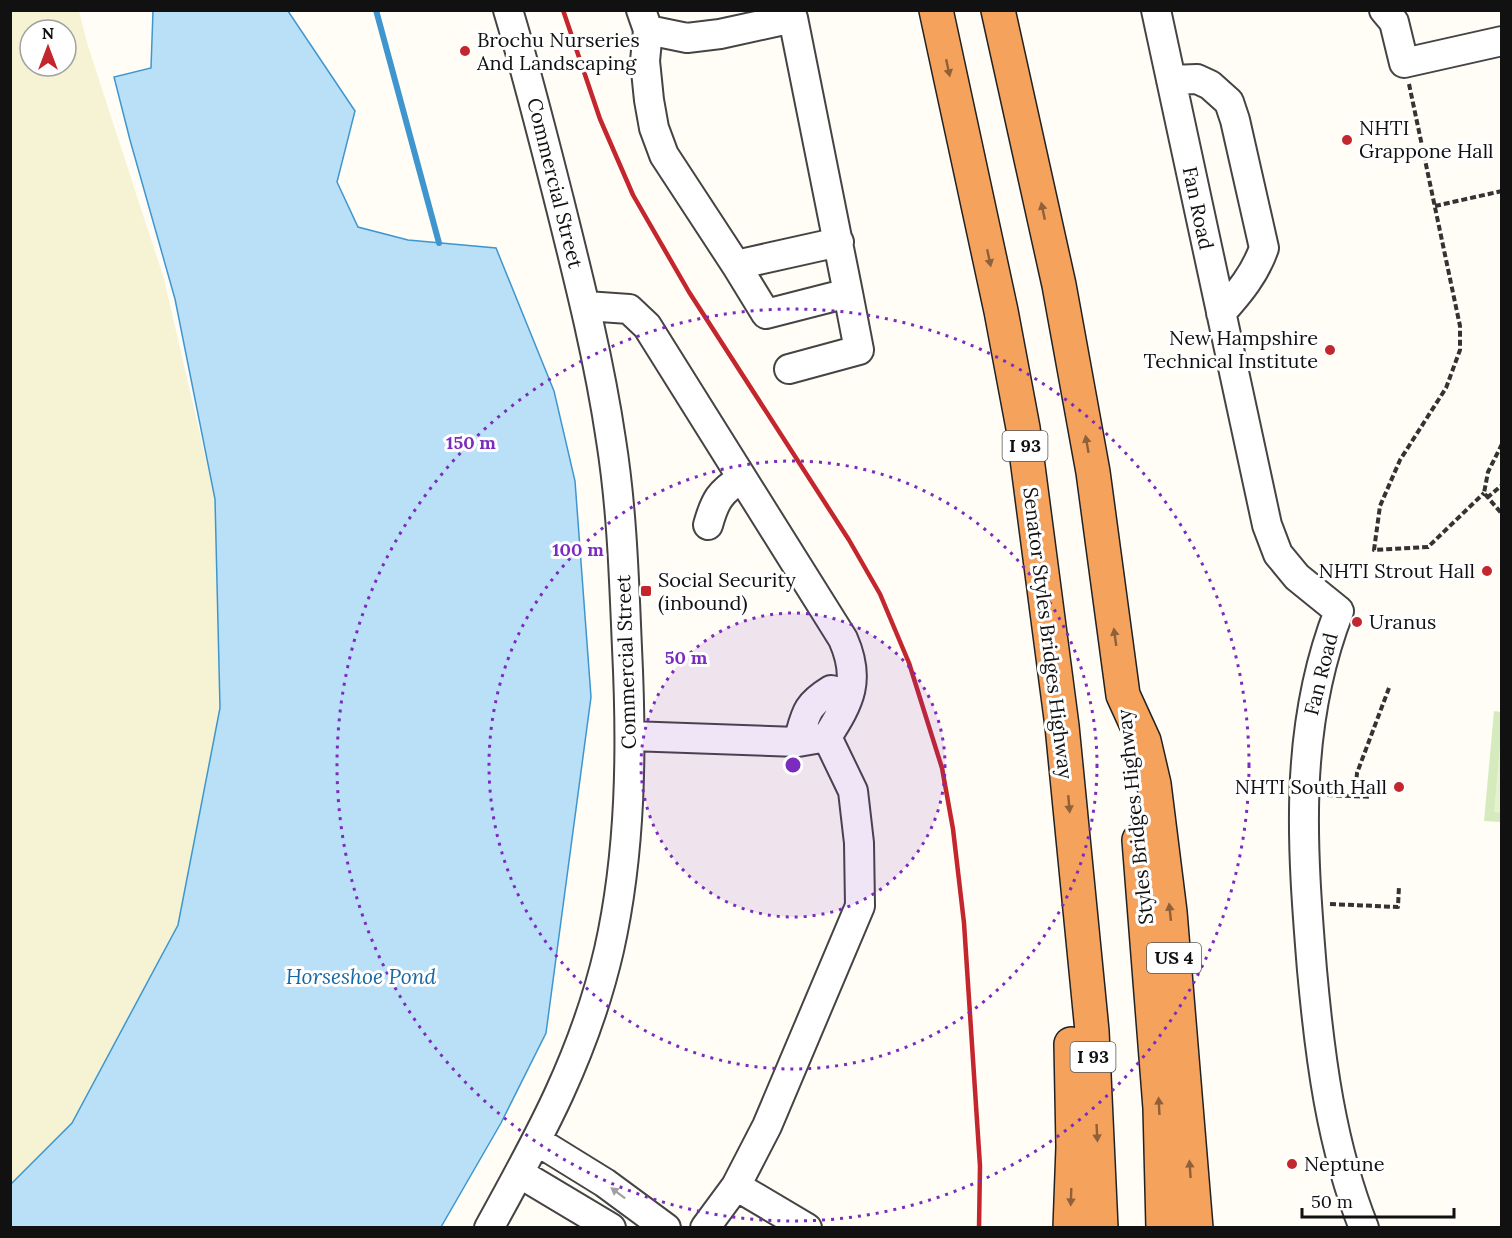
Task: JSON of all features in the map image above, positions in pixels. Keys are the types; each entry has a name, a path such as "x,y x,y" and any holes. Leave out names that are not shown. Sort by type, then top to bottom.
{"highway":[{"name":"Senator Styles Bridges Highway","path":"936,10 1001,311 1023,428 1062,726 1076,887 1092,1031 1101,1227"},
{"path":"998,10 1059,285 1092,472 1123,695"},
{"name":"Styles Bridges Highway","path":"1123,695 1142,870 1160,1108 1164,1227"},
{"name":"US 4","path":"1123,695 1144,741 1154,784 1170,912 1196,1227"},
{"path":"1070,1227 1072,1147 1069,963 1076,887"}],"street":[{"path":"1384,10 1395,22 1404,63 1502,41"},
{"name":"Fan Road","path":"1163,12 1171,80 1267,525 1278,554 1297,577 1339,611 1327,642 1314,689 1307,737 1304,871 1317,1025 1326,1092 1340,1156 1364,1227"},
{"name":"Commercial Street","path":"489,1227 537,1141 560,1094 579,1050 608,952 625,846 630,736 623,560 612,442 586,306 514,13"},
{"path":"789,369 860,350 793,18 720,34 687,38 645,20 645,61 649,100 654,128 664,155 766,314 848,293"},
{"path":"1171,80 1197,79 1210,85 1229,102 1263,248 1259,263 1243,288 1221,313"},
{"path":"736,265 839,242"},
{"path":"586,306 629,309 647,326 843,639 851,657 853,676 843,713 827,737 798,742 630,736"},
{"path":"708,525 714,502 725,489 742,478"},
{"path":"798,742 806,713 814,701 831,690 849,694"},
{"path":"705,1227 736,1186 767,1126 860,906 859,843 853,791 827,737"},
{"path":"537,1141 605,1183 666,1227"},
{"path":"519,1173 610,1227"},
{"path":"736,1186 773,1219 807,1227"}],"path":[{"path":"1404,63 1460,326 1460,350 1446,388 1400,460 1380,506 1374,550 1428,547 1484,493 1488,472 1502,444"},
{"path":"1435,206 1502,191"},
{"path":"1487,498 1502,484"},
{"path":"1484,493 1502,514"},
{"path":"1355,796 1357,773 1389,688"},
{"path":"1323,795 1372,796"},
{"path":"1328,904 1398,907 1400,886"}],"shaded area":[{"path":"11,11 79,11 88,46 164,279 215,499 220,708 178,925 72,1123 11,1184"}],"green space":[{"path":"1494,711 1501,712 1501,822 1484,821"},
{"path":"1501,733 1501,813 1494,812"}],"water":[{"name":"Horseshoe Pond","path":"153,11 288,11 355,111 337,182 358,227 408,240 496,248 554,391 575,481 591,697 546,1033 501,1123 441,1227 11,1227 11,1184 72,1123 178,925 220,708 215,499 175,299 114,77 151,68"}],"waterway":[{"path":"376,10 439,243"}],"railway":[{"path":"563,10 600,119 633,195 689,292 849,540 880,594 909,663 942,768 953,829 964,923 980,1166 979,1228"}],"place":[{"name":"Brochu Nurseries And Landscaping","path":"465,51"},
{"name":"NHTI Grappone Hall","path":"1347,140"},
{"name":"New Hampshire Technical Institute","path":"1330,350"},
{"name":"NHTI Strout Hall","path":"1487,571"},
{"name":"Social Security (inbound)","path":"646,591"},
{"name":"Uranus","path":"1357,622"},
{"name":"NHTI South Hall","path":"1399,787"},
{"name":"Neptune","path":"1292,1164"}]}
